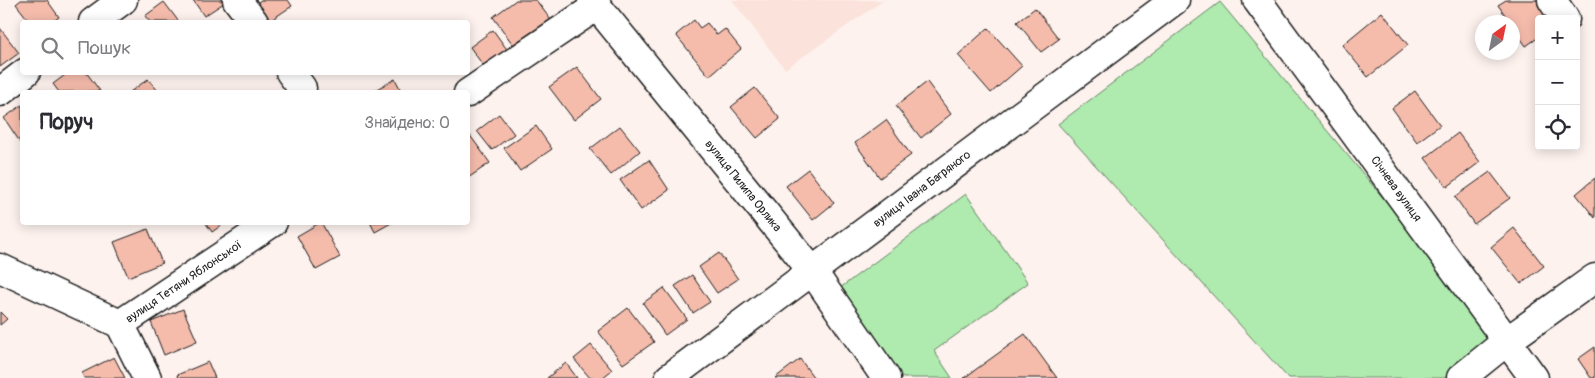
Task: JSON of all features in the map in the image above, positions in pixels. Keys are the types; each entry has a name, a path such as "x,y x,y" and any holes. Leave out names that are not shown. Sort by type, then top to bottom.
{"street":[{"path":"96,20 123,0"},
{"path":"237,0 252,20"},
{"name":"вулиця Івана Багряного","path":"669,378 1175,0"},
{"name":"Січнева вулиця","path":"1257,0 1534,378"},
{"path":"1552,0 1562,15"},
{"path":"470,92 595,3"},
{"name":"вулиця Пилипа Орлика","path":"595,3 813,272 886,378"},
{"path":"0,92 22,75"},
{"name":"вулиця Тетяни Яблонської","path":"120,324 268,225"},
{"path":"0,268 120,324 147,378"},
{"path":"1461,378 1507,341 1595,278"}],"shaded area":[{"path":"732,0 884,0 785,69"}],"green space":[{"path":"1220,2 1499,337 1453,378 1288,378 1058,124"},
{"path":"966,194 1028,283 934,351 952,378 903,378 840,288"}],"building":[{"path":"21,0 47,0 59,17 55,20 28,20 16,4"},
{"path":"193,0 227,0 227,1 204,16"},
{"path":"261,0 288,0 292,6 271,20 267,20 255,4"},
{"path":"516,0 536,0 553,23 517,50 493,17"},
{"path":"1506,0 1537,0 1547,15 1535,15 1535,40 1526,46 1520,37 1520,15 1505,15 1498,5"},
{"path":"164,2 178,20 148,20 145,16"},
{"path":"1035,8 1059,39 1041,52 1017,22"},
{"path":"1382,12 1408,45 1368,77 1342,45"},
{"path":"694,20 700,28 707,23 717,35 725,29 741,49 709,76 676,35"},
{"path":"0,28 19,53 0,67"},
{"path":"988,28 1022,66 991,93 958,55"},
{"path":"493,30 511,55 487,71 470,47"},
{"path":"577,67 601,99 574,120 549,87"},
{"path":"65,75 88,75 99,90 58,90 53,84"},
{"path":"148,79 157,90 133,90"},
{"path":"395,79 401,90 375,90"},
{"path":"927,82 951,114 921,138 896,106"},
{"path":"755,88 780,119 757,138 731,107"},
{"path":"1415,91 1440,125 1417,142 1392,108"},
{"path":"20,106 20,142 4,118"},
{"path":"499,114 514,134 492,150 477,131"},
{"path":"886,120 911,155 880,178 855,143"},
{"path":"536,126 552,149 520,171 504,148"},
{"path":"620,126 640,151 611,175 590,149"},
{"path":"1458,133 1480,162 1447,187 1425,158"},
{"path":"470,135 490,163 470,177"},
{"path":"649,160 669,190 641,210 620,180"},
{"path":"808,169 834,203 813,220 786,186"},
{"path":"1490,172 1510,198 1474,224 1455,197"},
{"path":"1595,178 1595,218 1576,194"},
{"path":"207,225 222,225 212,232"},
{"path":"316,225 323,225 340,257 316,270 297,236"},
{"path":"372,225 388,225 375,232"},
{"path":"1514,228 1544,266 1521,284 1491,247"},
{"path":"148,229 162,263 128,277 114,242"},
{"path":"719,253 738,279 717,293 699,267"},
{"path":"692,275 710,302 693,313 675,286"},
{"path":"664,288 687,319 665,335 643,303"},
{"path":"628,308 654,342 623,364 598,331"},
{"path":"183,309 197,341 164,355 151,322"},
{"path":"0,312 7,319 0,325"},
{"path":"1025,334 1057,378 964,378"},
{"path":"591,345 612,370 602,378 590,378 574,359"},
{"path":"1595,347 1595,378 1591,378 1578,359"},
{"path":"114,357 125,378 84,378 82,373"},
{"path":"800,359 814,378 775,378"},
{"path":"208,362 215,378 178,378 177,375"},
{"path":"566,363 577,378 547,378"}]}
